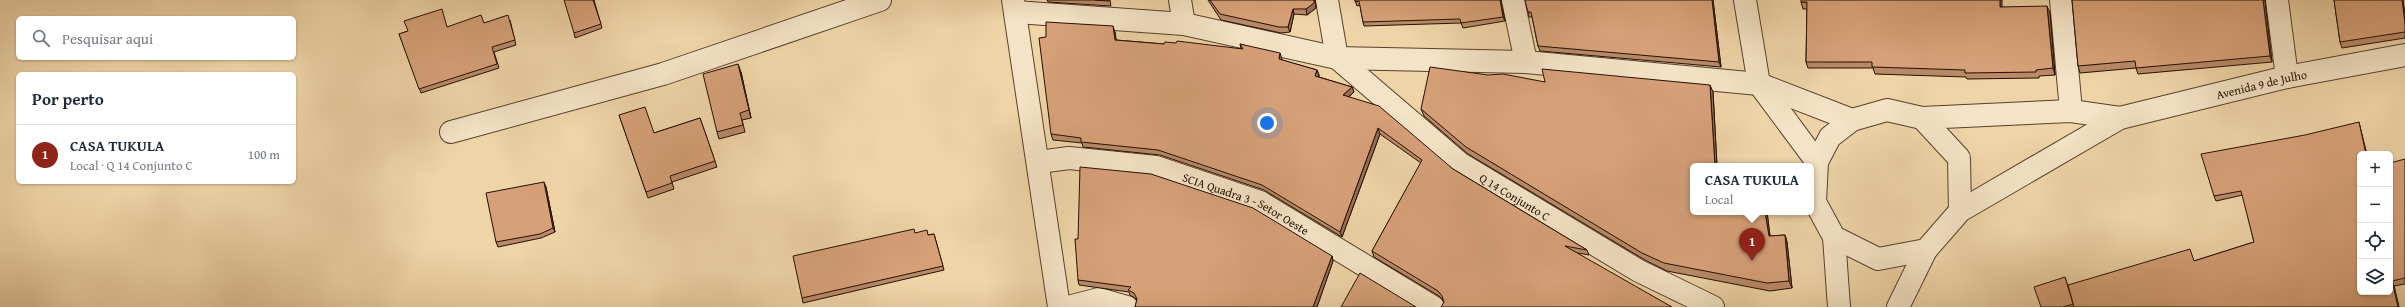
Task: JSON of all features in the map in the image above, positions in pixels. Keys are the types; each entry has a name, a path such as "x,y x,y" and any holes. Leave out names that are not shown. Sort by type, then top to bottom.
{"street":[{"path":"451,132 663,74 880,0"},
{"path":"1180,0 1184,24"},
{"path":"1327,0 1337,58"},
{"path":"1512,0 1526,62"},
{"path":"1745,0 1759,84 1817,162"},
{"path":"2061,0 2071,111"},
{"path":"2277,0 2287,77"},
{"path":"1059,307 1039,162 1014,6 1184,24 1337,58 1526,62 1759,84 1852,120"},
{"name":"Avenida 9 de Julho","path":"1898,307 1926,250 1960,211 2120,118 2287,77 2405,55"},
{"name":"Q 14 Conjunto C","path":"1337,58 1461,164 1639,271 1713,307"},
{"name":"Avenida 9 de Julho","path":"1852,120 1887,110 1922,118 2071,111 2120,118"},
{"path":"1922,118 1959,158 1960,211"},
{"path":"1839,307 1834,237 1815,202 1817,162 1830,137 1852,120"},
{"name":"SCIA Quadra 3 - Setor Oeste","path":"1039,162 1069,158 1156,167 1260,202 1433,307"},
{"path":"1834,237 1878,259 1926,250"},
{"path":"1068,307 1099,299 1127,307"}],"building":[{"path":"564,0 593,0 601,24 574,33"},
{"path":"1210,0 1314,0 1314,3 1306,9 1293,9 1288,27 1279,27 1220,14"},
{"path":"1355,0 1500,0 1503,17 1461,23 1460,19 1363,22 1359,1 1355,2"},
{"path":"1525,0 1712,0 1719,62 1538,46 1531,12 1528,12"},
{"path":"1801,0 2000,0 2000,7 2047,6 2053,68 2036,70 2036,72 1965,73 1965,70 1872,67 1872,62 1806,62 1807,2 1801,2"},
{"path":"2072,0 2263,0 2270,56 2136,68 2135,61 2078,66"},
{"path":"2334,0 2402,0 2405,32 2340,42"},
{"path":"442,9 447,27 481,15 484,23 508,15 515,40 492,47 497,64 419,89 399,34 408,31 404,21"},
{"path":"1046,22 1113,26 1115,40 1164,44 1165,42 1176,43 1177,41 1243,49 1240,44 1280,53 1279,59 1317,70 1315,76 1352,87 1343,95 1379,106 1453,169 1587,250 1565,246 1672,307 1441,307 1444,302 1438,291 1372,251 1422,160 1378,128 1340,232 1262,185 1158,150 1081,142 1081,138 1051,134 1039,38 1046,37"},
{"path":"738,64 749,110 740,113 743,125 717,132 703,74"},
{"path":"1430,67 1488,75 1503,74 1545,82 1542,69 1710,85 1715,163 1690,163 1690,215 1766,215 1769,236 1785,235 1789,281 1767,283 1664,263 1642,253 1466,147 1421,109"},
{"path":"645,107 654,133 700,118 715,161 670,176 672,183 646,192 619,115"},
{"path":"2359,122 2365,151 2357,151 2357,295 2393,295 2393,285 2398,307 2074,307 2068,285 2190,249 2194,261 2254,242 2241,191 2214,196 2201,154 2305,135"},
{"path":"2405,159 2405,278 2393,281 2393,162"},
{"path":"1080,167 1151,174 1253,208 1332,256 1313,307 1135,307 1137,299 1134,293 1128,290 1131,287 1078,280 1075,239 1078,239"},
{"path":"544,182 553,228 540,234 496,242 486,193"},
{"path":"914,229 915,233 927,230 928,235 934,234 943,266 802,298 793,256"},
{"path":"1360,273 1416,307 1341,307"},
{"path":"2065,277 2073,304 2063,307 2041,307 2034,287"}],"place":[{"name":"CASA TUKULA","path":"1752,261"}]}
